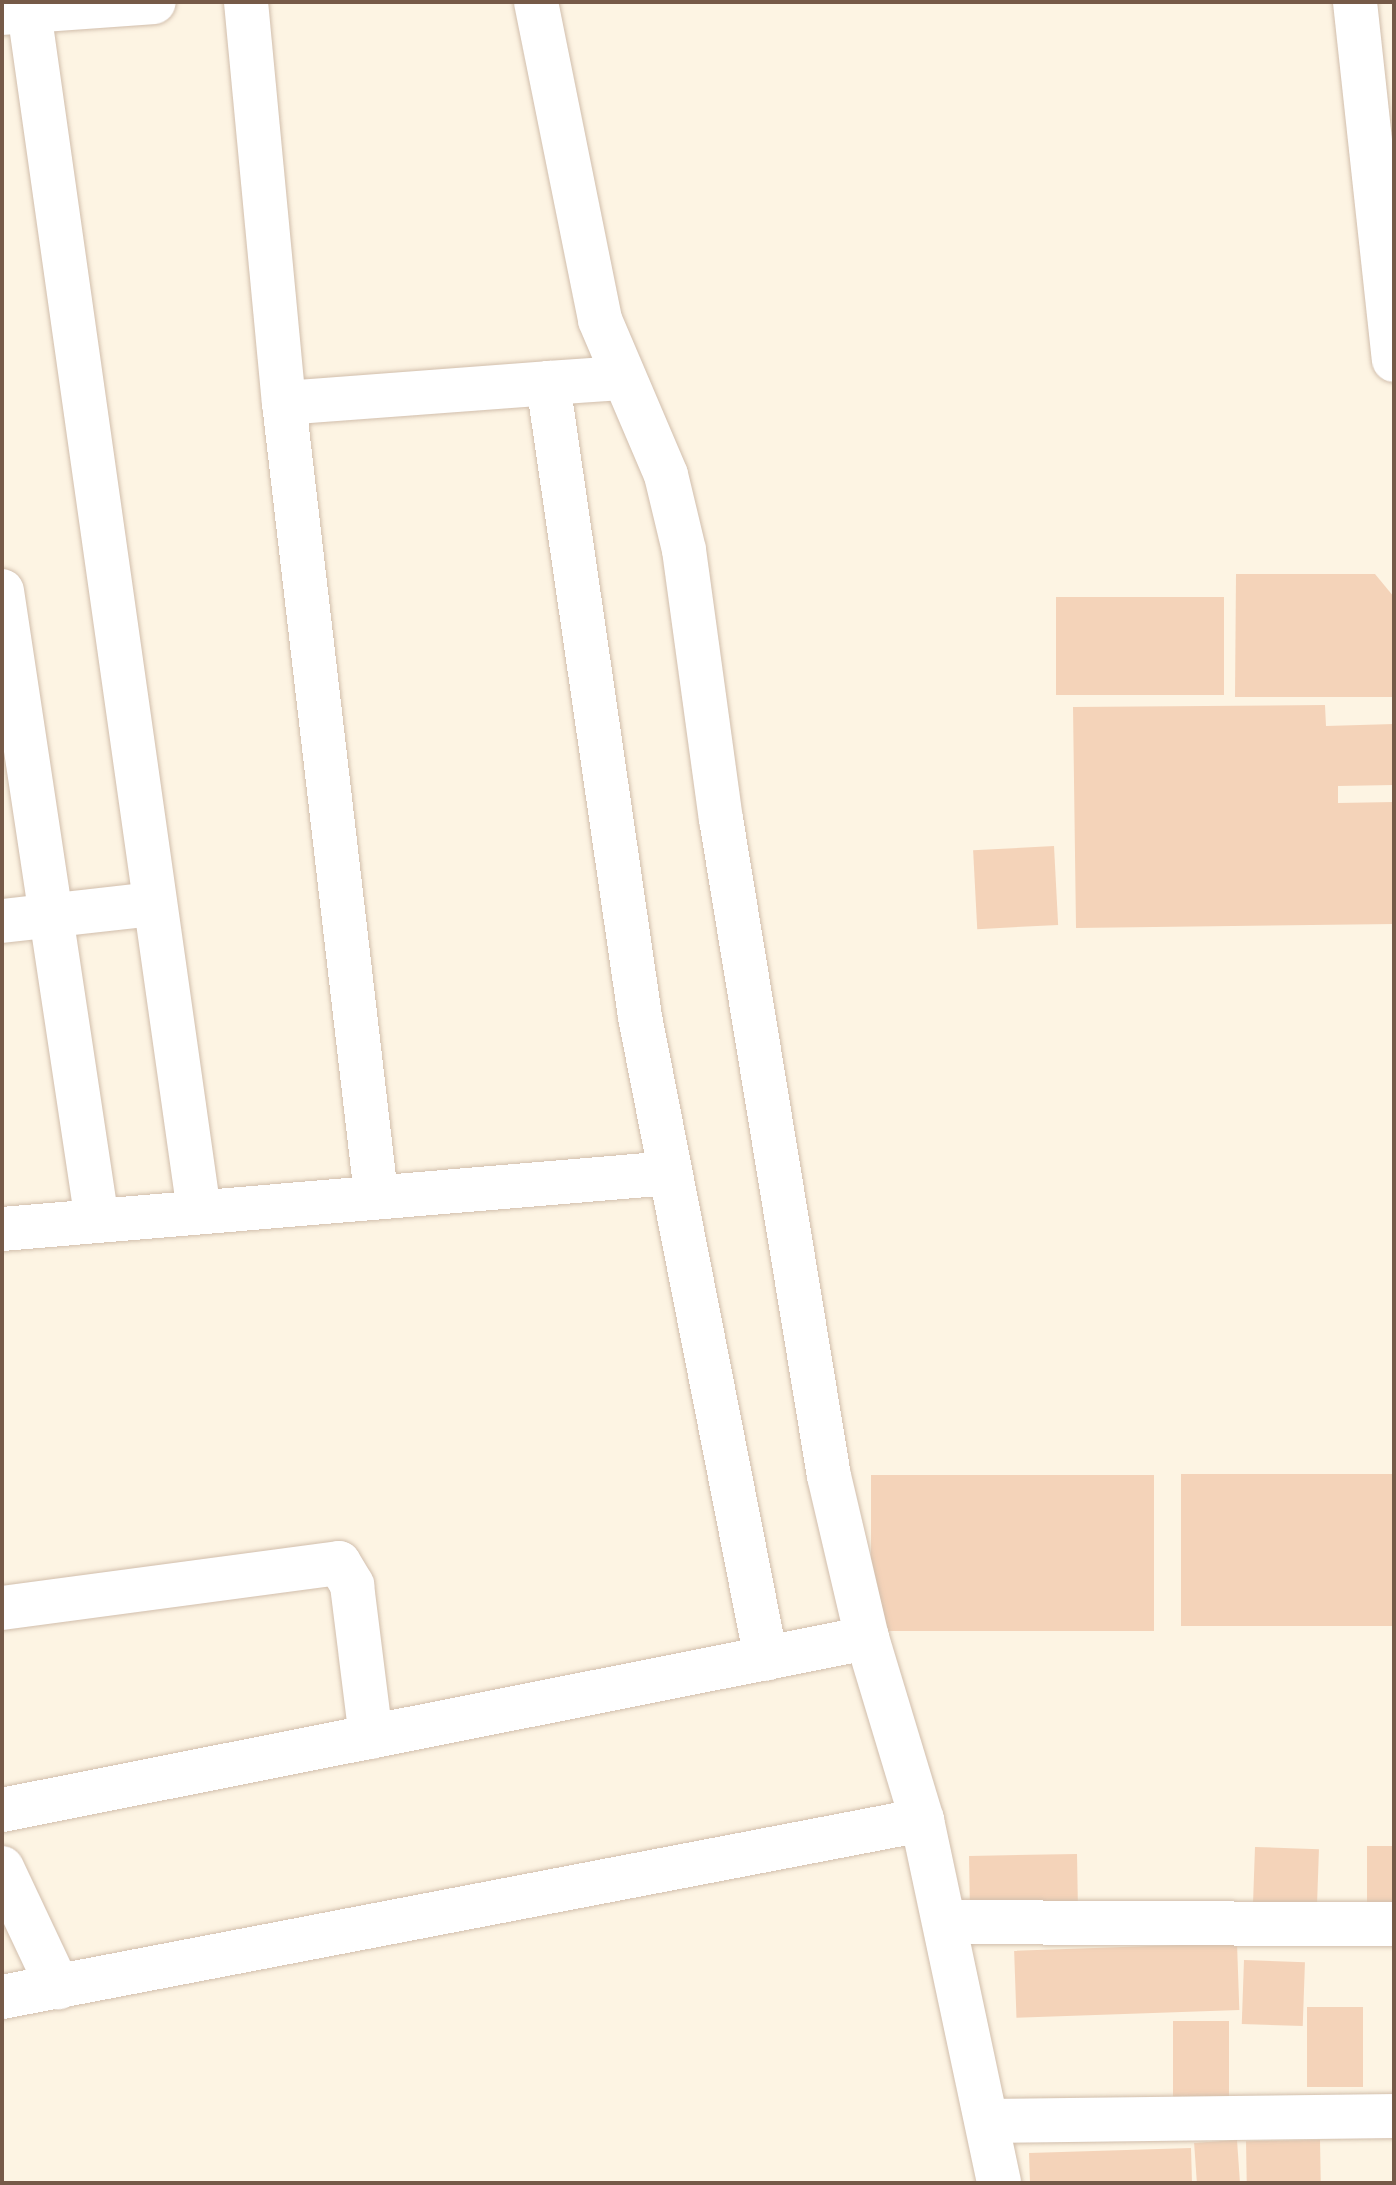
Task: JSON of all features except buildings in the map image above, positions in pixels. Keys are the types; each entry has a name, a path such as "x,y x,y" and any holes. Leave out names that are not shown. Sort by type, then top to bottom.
{"street":[{"path":"154,2 15,12 199,1212"},
{"path":"246,2 284,403 376,1195"},
{"path":"536,2 585,263 621,378 666,475 684,550 814,1391 867,1638 922,1820 946,1922 989,2121 999,2183"},
{"path":"1355,2 1394,360"},
{"path":"284,403 621,378"},
{"path":"548,383 640,1017 766,1659"},
{"path":"2,591 97,1221"},
{"path":"2,921 154,904"},
{"path":"2,1229 376,1195 670,1173"},
{"path":"2,1608 339,1563 352,1585 371,1737"},
{"path":"2,1810 867,1638"},
{"path":"2,1997 922,1820"},
{"path":"2,1868 58,1987"},
{"path":"946,1922 1394,1924"},
{"path":"989,2121 1394,2116"}]}
